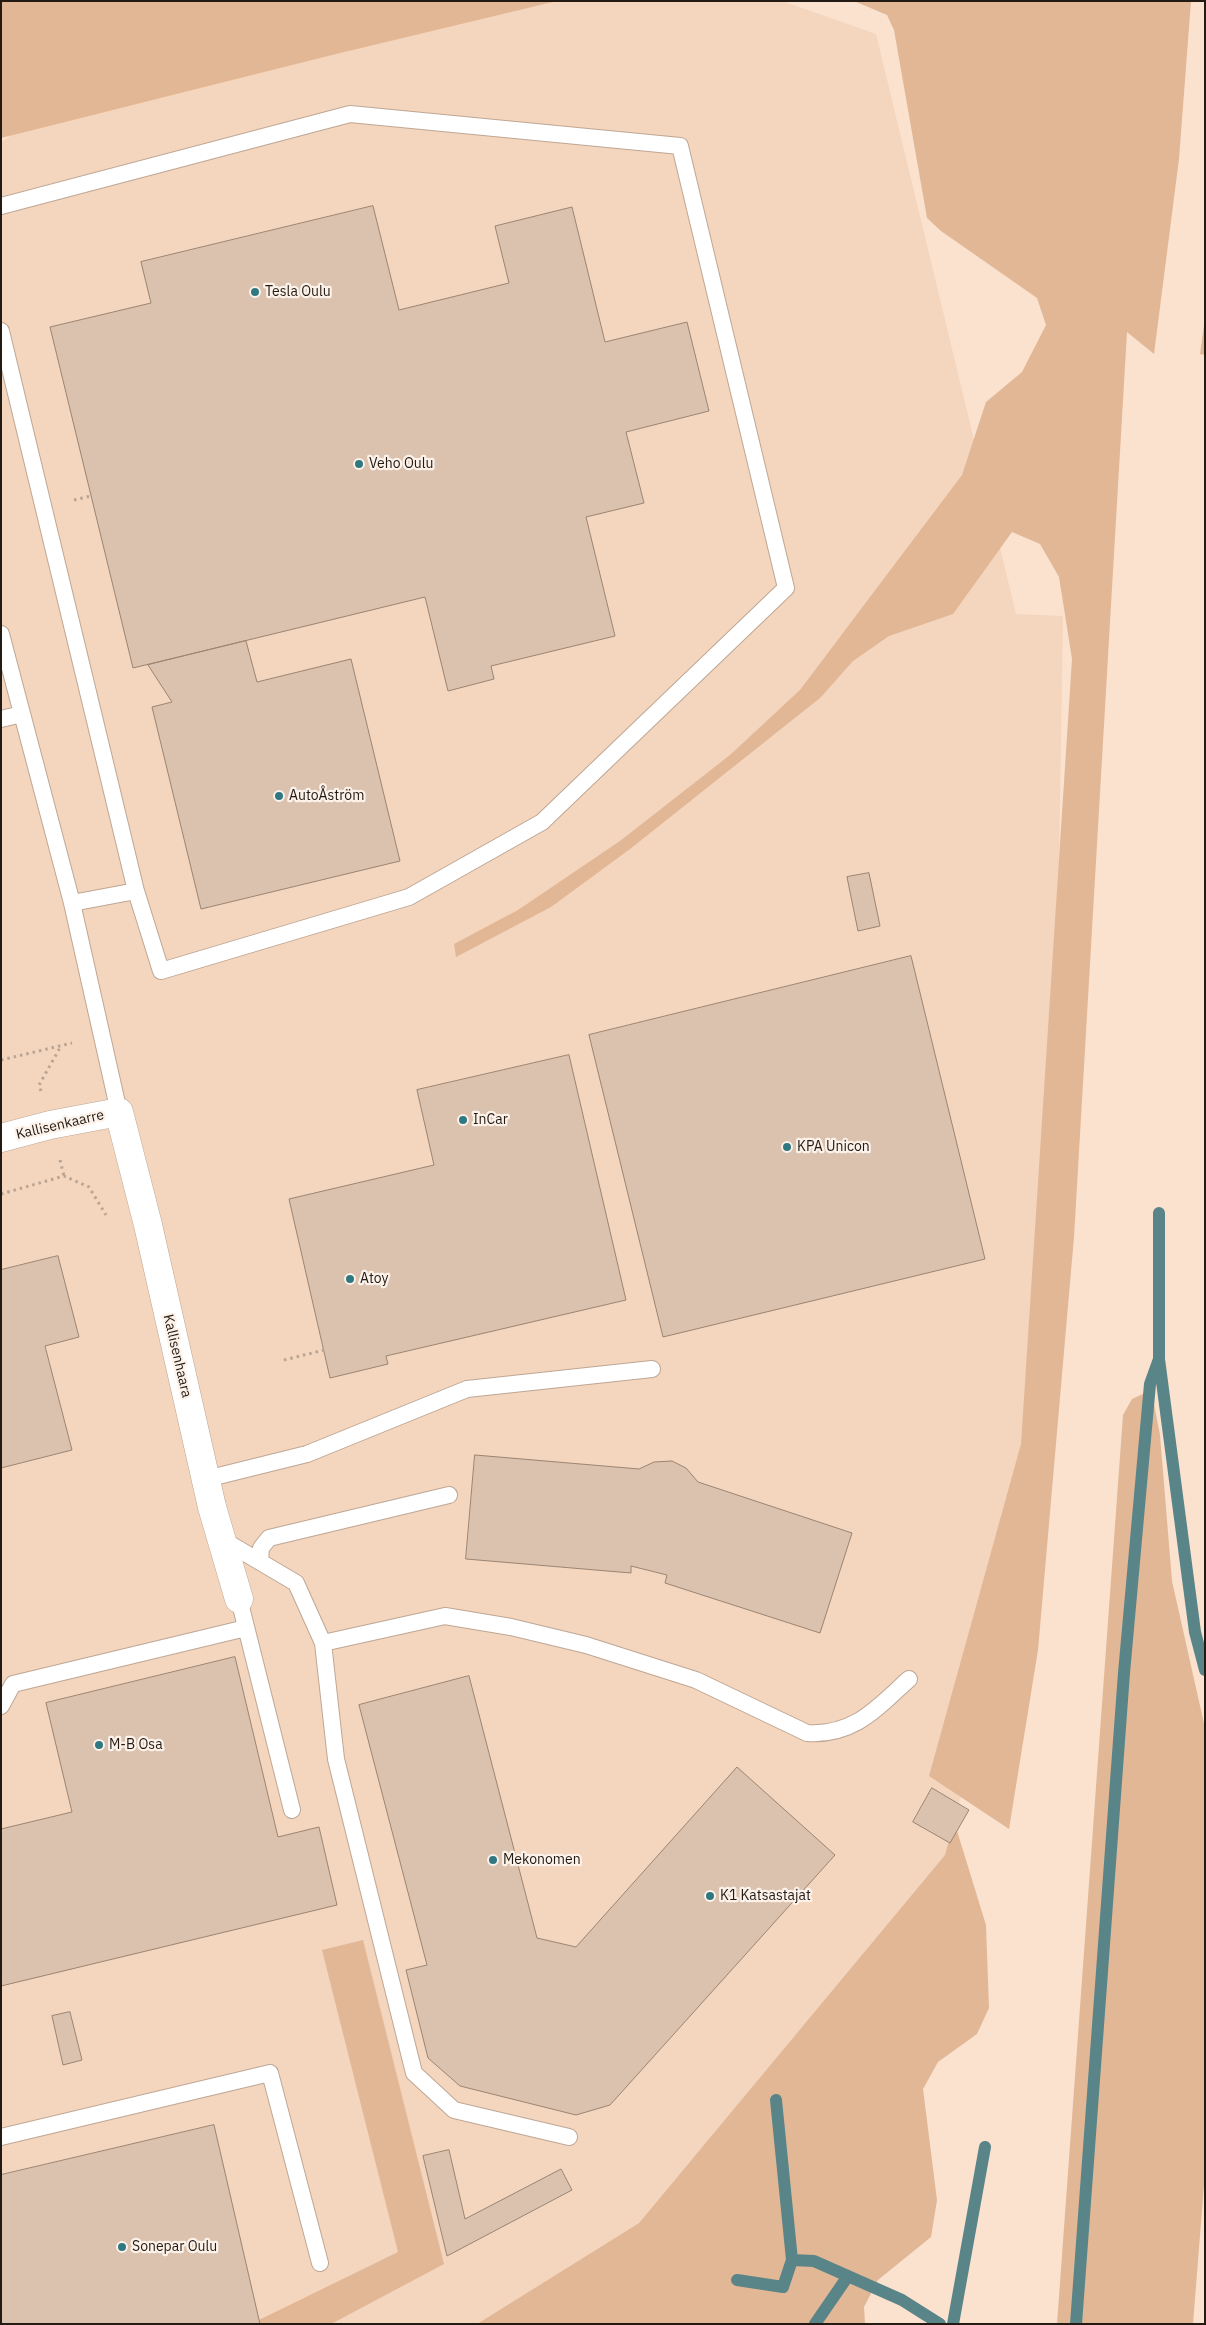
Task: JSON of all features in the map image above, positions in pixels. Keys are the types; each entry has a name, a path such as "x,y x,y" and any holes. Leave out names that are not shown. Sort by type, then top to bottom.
{"street":[{"name":"Kallisenkaarre","path":"1,1138 50,1125 118,1112"},
{"name":"Kallisenhaara","path":"118,1112 148,1225 206,1479 239,1599"}],"lane":[{"path":"1,206 350,114 680,146 786,588 542,822 409,897 161,971 136,891 1,331"},
{"path":"1,634 72,903 118,1112"},
{"path":"1,720 22,714"},
{"path":"72,903 136,891"},
{"path":"206,1479 307,1454 467,1389 652,1370"},
{"path":"260,1562 261,1548 269,1538 449,1495"},
{"path":"223,1540 296,1583 323,1643 336,1759 414,2073 454,2110 569,2137"},
{"path":"239,1599 292,1810"},
{"path":"323,1643 445,1616 511,1627 586,1645 696,1680 807,1732 824,1734 849,1727 865,1719 909,1679"},
{"path":"1,1706 13,1684 246,1628"},
{"path":"1,2137 270,2073 320,2263"}],"path":[{"path":"1,1060 102,1037"},
{"path":"1,1194 64,1176 89,1187 108,1218"},
{"path":"284,1360 324,1350"}],"shaded area":[{"path":"1,1 557,1 1,138"},
{"path":"483,1 782,1 876,34 1016,614 1063,616 1049,1470 945,1855 639,2223 477,2324 1,2324 1,142 59,105"},
{"path":"854,1 1191,1 1179,159 1154,354 1127,332 1074,1237 1038,1650 1009,1829 929,1776 1021,1444 1072,659 1059,577 1040,544 1012,532 953,614 889,636 853,661 820,698 630,849 551,907 456,957 454,944 518,910 620,841 730,755 800,690 962,475 986,402 1022,372 1046,325 1037,298 941,231 927,218 894,30 887,15"},
{"path":"1205,318 1205,355 1200,354"},
{"path":"1143,1394 1154,1404 1160,1435 1172,1581 1205,1728 1205,2172 1193,2324 1057,2324 1123,1415 1132,1399"},
{"path":"954,1821 986,1925 989,2008 977,2034 938,2062 923,2089 937,2200 931,2237 878,2280 864,2307 865,2324 477,2324 639,2223 945,1855"},
{"path":"363,1940 444,2264 331,2324 260,2324 259,2320 398,2252 322,1950"}],"building":[{"name":"Veho Oulu","path":"373,206 399,310 509,283 495,226 572,207 605,342 687,322 709,411 626,432 644,503 586,517 615,636 491,666 494,679 448,691 425,597 133,668 50,327 151,303 141,262"},
{"name":"AutoÅström","path":"246,641 257,682 351,659 400,861 201,909 152,707 172,702 148,665"},
{"path":"869,873 880,926 858,931 847,877"},
{"name":"KPA Unicon","path":"911,956 985,1259 663,1337 589,1035"},
{"path":"569,1055 626,1300 386,1356 388,1364 330,1378 289,1199 434,1165 417,1090"},
{"path":"58,1256 79,1337 45,1346 72,1450 1,1468 1,1270"},
{"path":"475,1455 639,1469 654,1462 672,1461 686,1468 698,1482 852,1533 820,1633 665,1583 667,1575 631,1566 631,1573 466,1559"},
{"path":"235,1657 278,1837 319,1827 337,1905 1,1986 1,1829 72,1812 46,1703"},
{"name":"K1 Katsastajat","path":"469,1676 537,1938 576,1947 737,1767 835,1855 610,2105 576,2115 460,2086 428,2058 406,1970 427,1965 359,1705"},
{"path":"932,1788 969,1810 950,1843 913,1822"},
{"path":"70,2012 82,2060 63,2065 52,2016"},
{"name":"Sonepar Oulu","path":"214,2125 260,2324 1,2324 1,2175"},
{"path":"449,2150 465,2219 561,2169 572,2190 447,2256 423,2156"}],"waterway":[{"path":"1159,1213 1159,1359 1195,1632 1205,1670"},
{"path":"1076,2324 1124,1673 1150,1384 1159,1359"},
{"path":"737,2280 783,2287 792,2260 776,2100"},
{"path":"953,2324 985,2147"},
{"path":"792,2260 814,2261 902,2300 940,2324"},
{"path":"815,2324 848,2276"}],"place":[{"name":"Tesla Oulu","path":"255,292"},
{"name":"Veho Oulu","path":"359,464"},
{"name":"AutoÅström","path":"279,796"},
{"name":"InCar","path":"463,1120"},
{"name":"KPA Unicon","path":"787,1147"},
{"name":"Atoy","path":"350,1279"},
{"name":"M-B Osa","path":"99,1745"},
{"name":"Mekonomen","path":"493,1860"},
{"name":"K1 Katsastajat","path":"710,1896"},
{"name":"Sonepar Oulu","path":"122,2247"}]}
